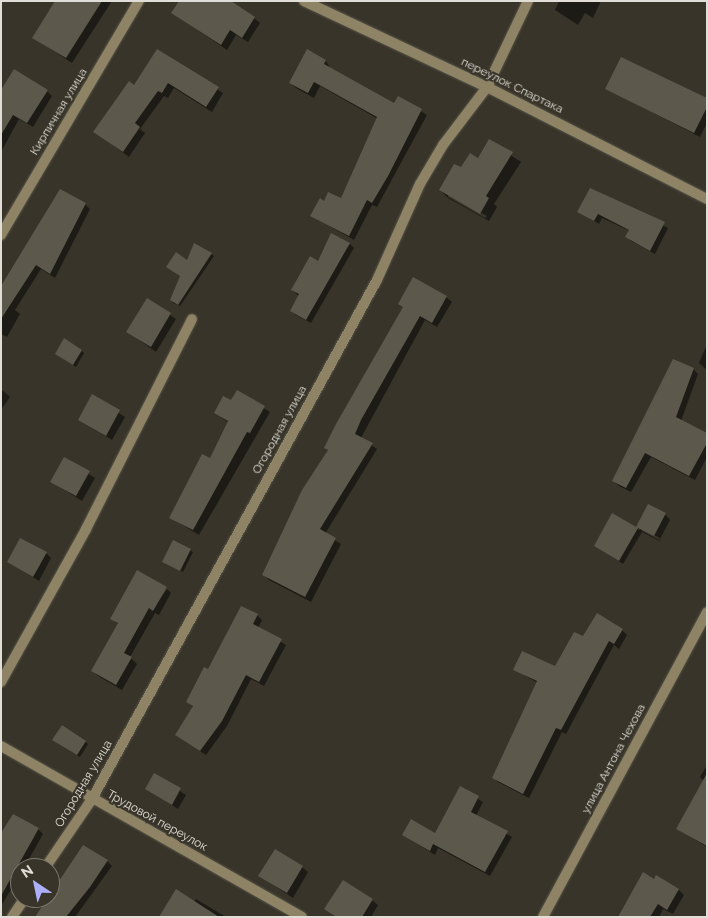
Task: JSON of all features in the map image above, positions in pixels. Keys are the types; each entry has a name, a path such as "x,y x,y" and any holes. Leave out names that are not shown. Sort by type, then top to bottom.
{"street":[{"name":"Кирпичная улица","path":"1,235 139,1"},
{"name":"переулок Спартака","path":"304,1 487,87 707,199"},
{"name":"Огородная улица","path":"52,858 92,799 377,280 420,184 443,145 487,87 528,1"},
{"path":"1,682 86,529 192,319"},
{"name":"улица Антона Чехова","path":"542,917 707,612"},
{"name":"Трудовой переулок","path":"1,746 302,917"}],"building":[{"path":"55,1 102,1 66,58 32,38"},
{"path":"179,1 231,1 255,17 242,38 230,30 221,45 171,13"},
{"path":"157,49 219,87 206,107 168,83 162,93 158,91 135,123 140,127 123,152 93,132 129,81 134,85"},
{"path":"307,49 326,60 324,64 394,103 398,96 422,109 388,176 372,203 367,200 349,236 310,216 320,198 324,201 328,192 341,198 377,117 314,82 308,93 289,83"},
{"path":"621,57 707,98 707,107 694,133 605,89"},
{"path":"14,69 48,90 27,123 13,115 1,135 1,90"},
{"path":"489,139 513,152 486,196 489,198 480,214 439,190 454,164 461,167 470,153 478,158"},
{"path":"590,188 665,222 650,251 625,237 629,230 598,214 594,221 577,212"},
{"path":"60,189 86,203 50,274 36,265 1,319 1,286"},
{"path":"331,233 350,243 306,320 290,311 299,294 291,290 310,256 318,261"},
{"path":"194,243 212,253 178,305 170,300 180,276 166,267 176,252 187,260"},
{"path":"413,277 447,296 432,323 420,316 361,420 355,434 373,443 320,529 336,538 305,597 262,575 302,490 328,450 324,448 336,424 403,307 398,304"},
{"path":"147,298 171,313 151,347 126,332"},
{"path":"64,338 82,350 73,365 55,354"},
{"path":"673,359 694,368 676,417 707,433 707,443 689,476 645,453 626,488 612,481"},
{"path":"237,390 265,406 250,433 247,432 193,530 169,518 202,454 210,458 228,421 214,413 223,396 231,400"},
{"path":"92,394 120,410 106,436 78,420"},
{"path":"64,457 90,471 76,496 50,482"},
{"path":"648,504 666,513 654,536 636,527"},
{"path":"612,513 638,528 619,561 594,546"},
{"path":"20,538 47,552 33,577 7,562"},
{"path":"173,540 191,549 180,571 162,562"},
{"path":"137,570 167,587 153,611 149,608 124,653 132,657 116,685 91,671 118,623 110,619"},
{"path":"241,606 258,614 253,624 282,639 259,682 246,675 222,721 200,751 175,735 193,706 186,702 204,667 208,669"},
{"path":"597,613 623,629 614,644 609,641 561,730 556,728 523,794 492,778 537,681 513,670 522,651 555,666 574,632 583,636"},
{"path":"62,725 86,741 77,755 52,740"},
{"path":"154,773 181,788 172,805 145,789"},
{"path":"707,773 707,846 676,829"},
{"path":"460,786 479,796 471,812 508,831 485,872 433,844 430,851 402,835 411,819 435,833"},
{"path":"13,814 39,828 22,858 10,858 10,880 1,896 1,833"},
{"path":"83,845 108,860 90,887 66,917 35,917 41,908 60,908 60,880"},
{"path":"275,849 303,866 287,893 258,876"},
{"path":"643,872 654,879 656,875 679,889 667,910 658,904 650,917 618,917"},
{"path":"343,880 373,899 362,917 336,917 324,909"},
{"path":"176,889 219,917 159,917"}]}
